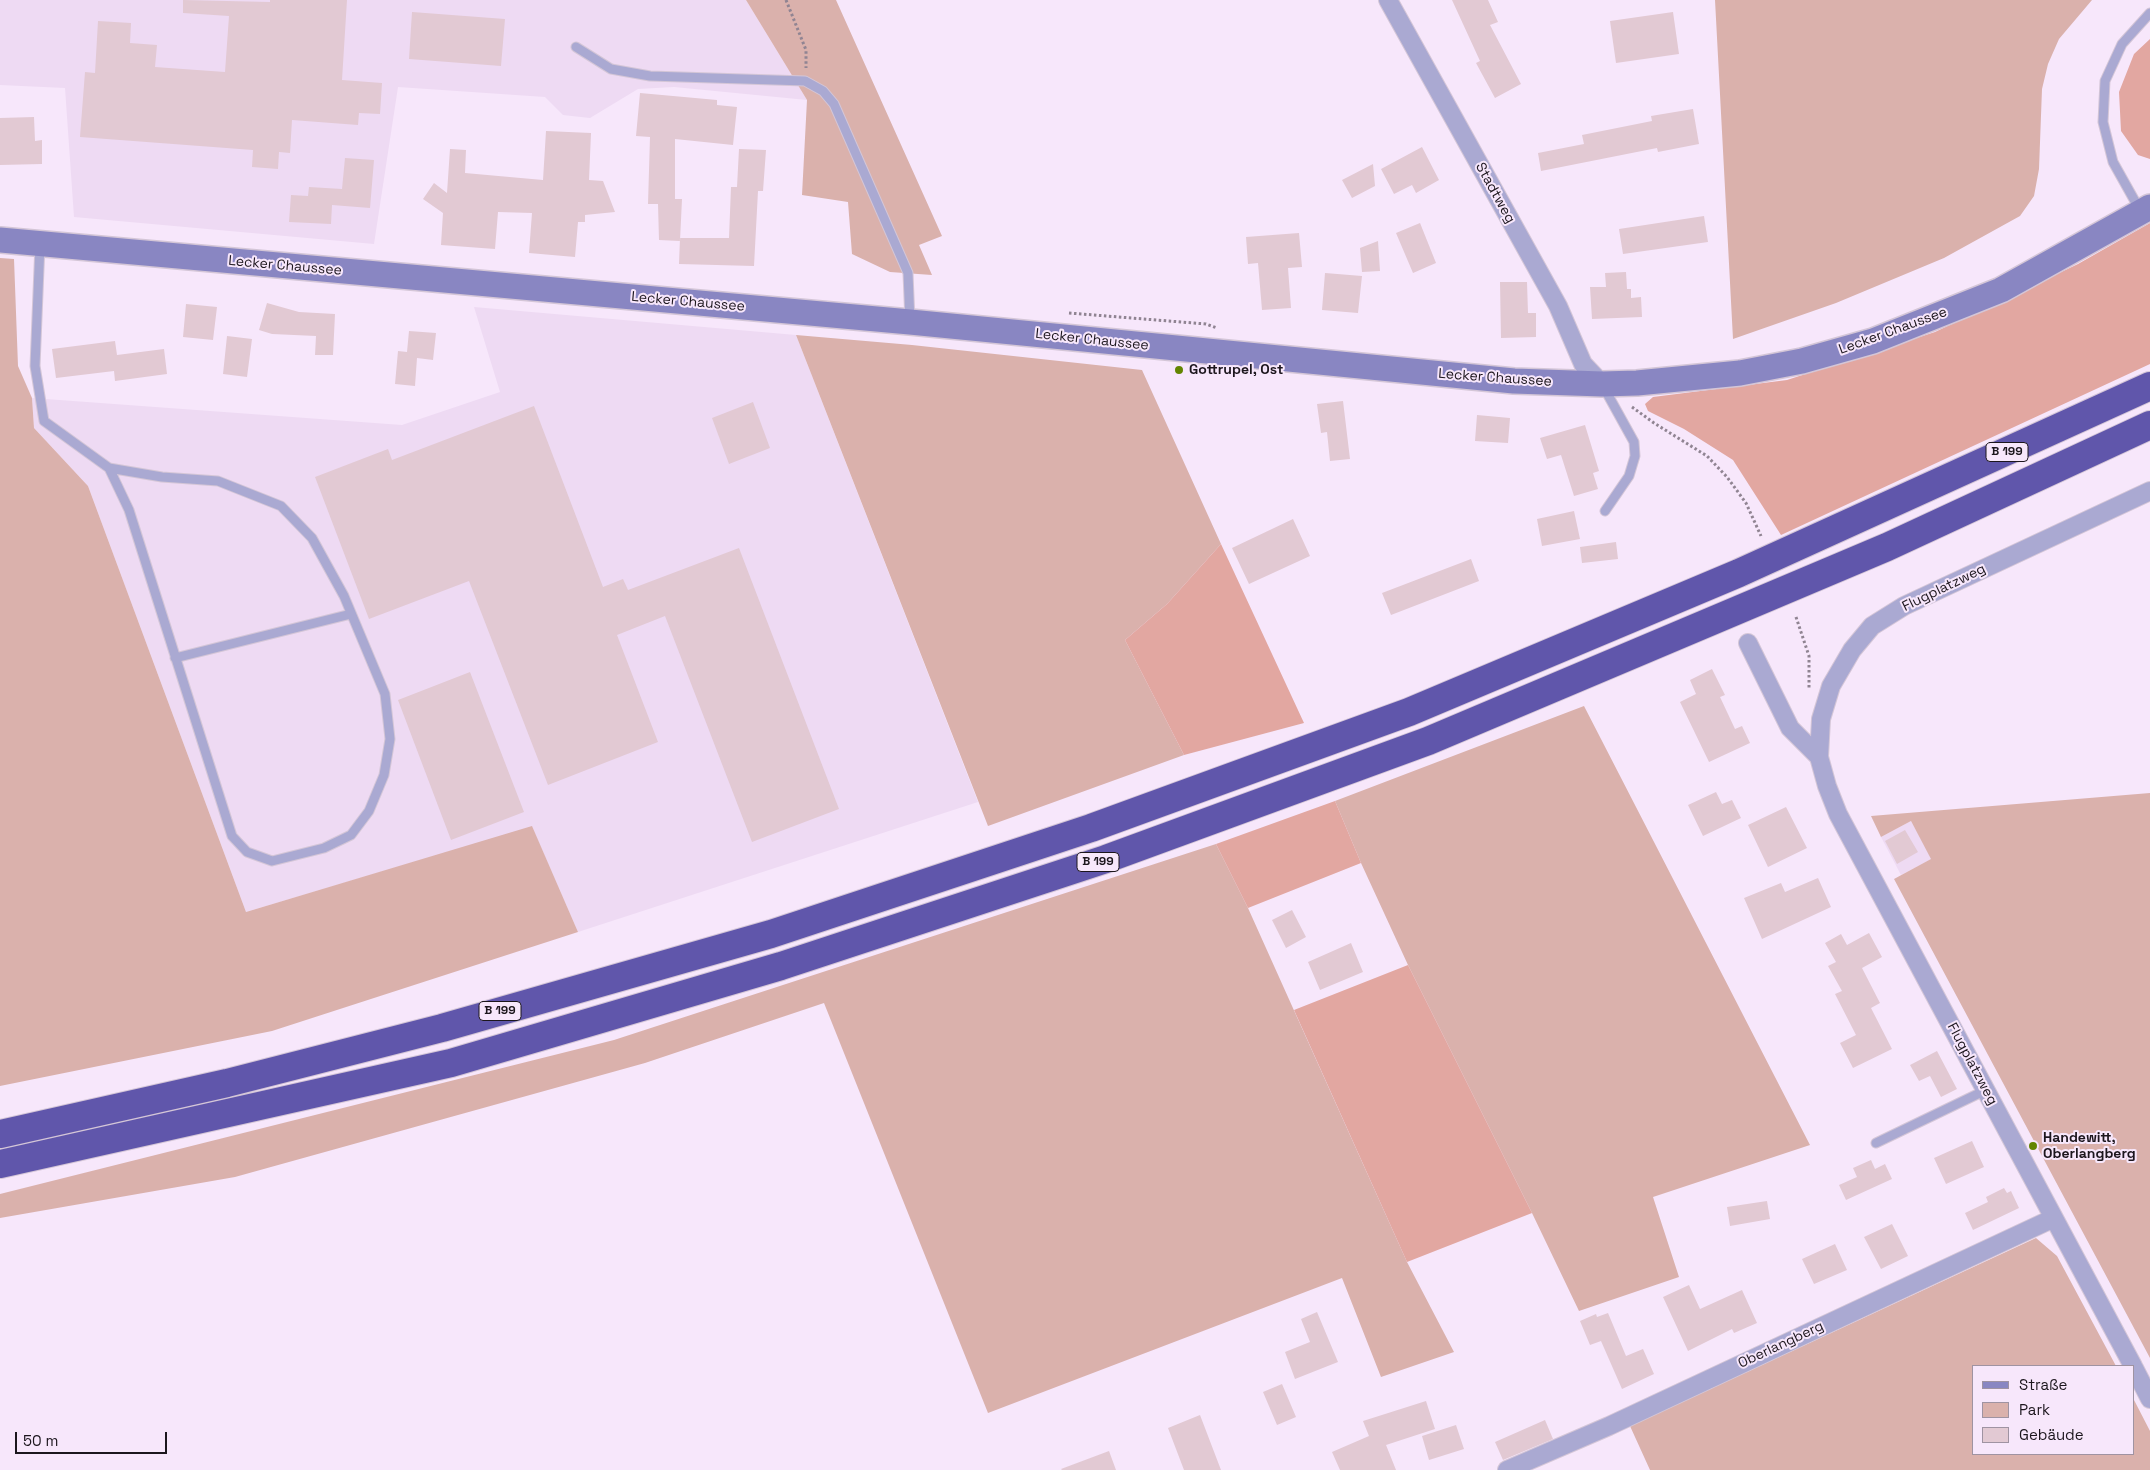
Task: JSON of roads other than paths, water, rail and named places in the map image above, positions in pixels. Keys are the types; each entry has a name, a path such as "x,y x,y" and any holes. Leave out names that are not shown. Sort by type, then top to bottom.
{"highway":[{"name":"B 199","path":"0,1134 227,1082 452,1025 772,934 1091,828 1409,712 1739,573 2150,386"},
{"name":"B 199","path":"0,1164 451,1062 781,966 1106,859 1428,740 1887,547 2150,425"}],"street":[{"name":"Stadtweg","path":"1388,0 1558,306 1583,364 1602,384"},
{"name":"Lecker Chaussee","path":"0,240 910,322 1514,381 1602,384 1634,394 1802,361 1873,341 2001,290 2145,209"},
{"name":"Flugplatzweg","path":"2132,1365 1838,814 1818,758 1821,719 1831,686 1852,650 1872,626 1904,606 2150,491"},
{"name":"Flugplatzweg","path":"1748,643 1790,728 1818,758"},
{"name":"Oberlangberg","path":"1507,1470 1608,1426 2054,1218"},
{"name":"Flugplatzweg","path":"2135,1371 2150,1399"}],"lane":[{"path":"2145,209 2113,162 2103,122 2105,81 2122,44 2150,13"},
{"path":"576,48 611,69 650,76 805,81 823,91 834,104 908,273 910,322"},
{"path":"40,244 35,366 44,421 109,468 162,477 218,482 281,506 312,538 352,614 385,694 390,739 384,775 369,811 351,835 324,848 272,861 247,852 232,836 129,510 109,468"},
{"path":"1602,384 1634,442 1635,456 1629,476 1605,510"},
{"path":"175,658 352,614"},
{"path":"1876,1143 1986,1090"}],"place":[{"name":"Gottrupel, Ost","path":"1179,370"},
{"name":"Handewitt, Oberlangberg","path":"2033,1146"}]}
